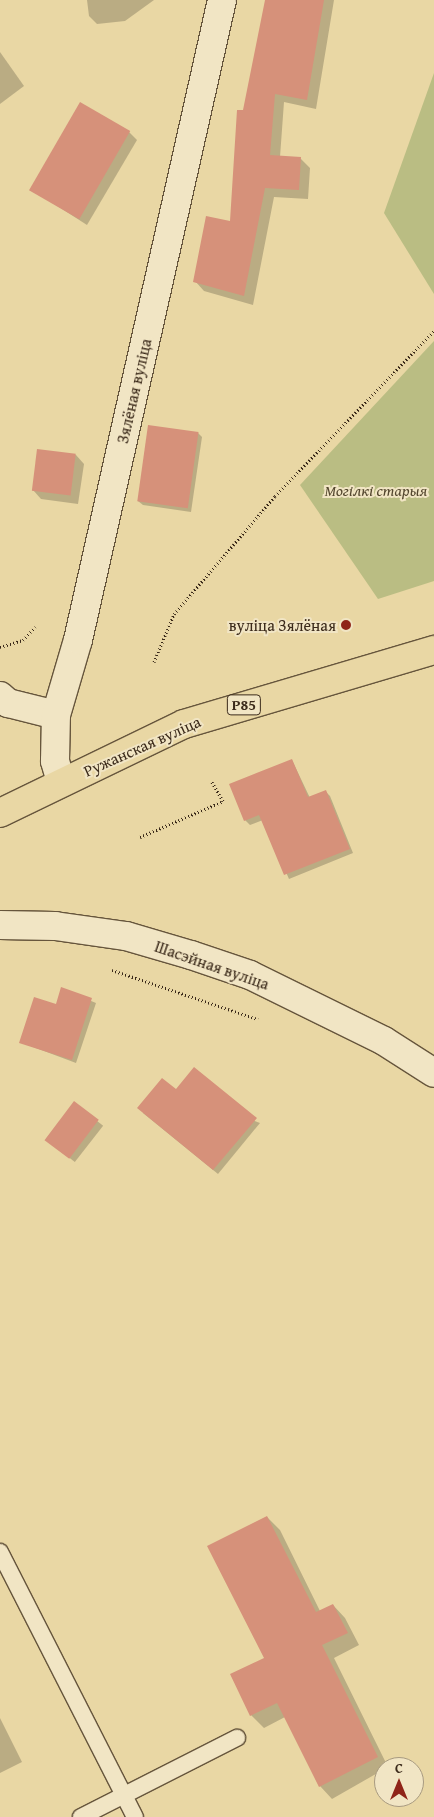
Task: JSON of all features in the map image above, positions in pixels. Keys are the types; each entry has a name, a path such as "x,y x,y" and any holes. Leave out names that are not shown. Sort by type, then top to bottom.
{"main road":[{"name":"Ружанская вуліца","path":"4,814 61,782 184,724 434,650"}],"street":[{"name":"Зялёная вуліца","path":"61,782 55,761 56,715 78,640 222,0"},
{"path":"0,696 8,703 56,715"},
{"name":"Шасэйная вуліца","path":"0,925 55,926 126,936 250,975 384,1041 434,1072"}],"lane":[{"path":"0,1552 135,1817"},
{"path":"81,1817 237,1738"}],"path":[{"path":"154,662 174,614 275,496 434,331"},
{"path":"0,647 23,640 35,627"},
{"path":"140,837 222,801 211,780"},
{"path":"107,968 263,1021"}],"green space":[{"path":"434,73 434,294 384,213"},
{"name":"Могілкі старыя","path":"434,341 434,581 378,599 300,485"}],"building":[{"path":"265,0 324,0 307,100 275,94 270,155 301,157 299,190 265,188 244,296 193,282 206,216 230,221 237,110 243,110"},
{"path":"80,102 130,131 79,219 29,190"},
{"path":"148,425 199,432 188,508 137,501"},
{"path":"37,449 76,454 71,495 32,491"},
{"path":"292,759 308,797 326,790 350,849 284,875 259,815 244,821 229,784"},
{"path":"61,987 92,998 72,1060 19,1043 34,997 56,1004"},
{"path":"194,1067 257,1118 213,1170 137,1108 162,1078 176,1089"},
{"path":"74,1101 99,1120 69,1159 45,1140"},
{"path":"267,1516 316,1612 333,1604 348,1633 322,1645 378,1757 374,1757 374,1759 319,1787 277,1703 250,1716 230,1674 264,1658 207,1546"}],"place":[{"name":"вуліца Зялёная","path":"346,625"}]}
